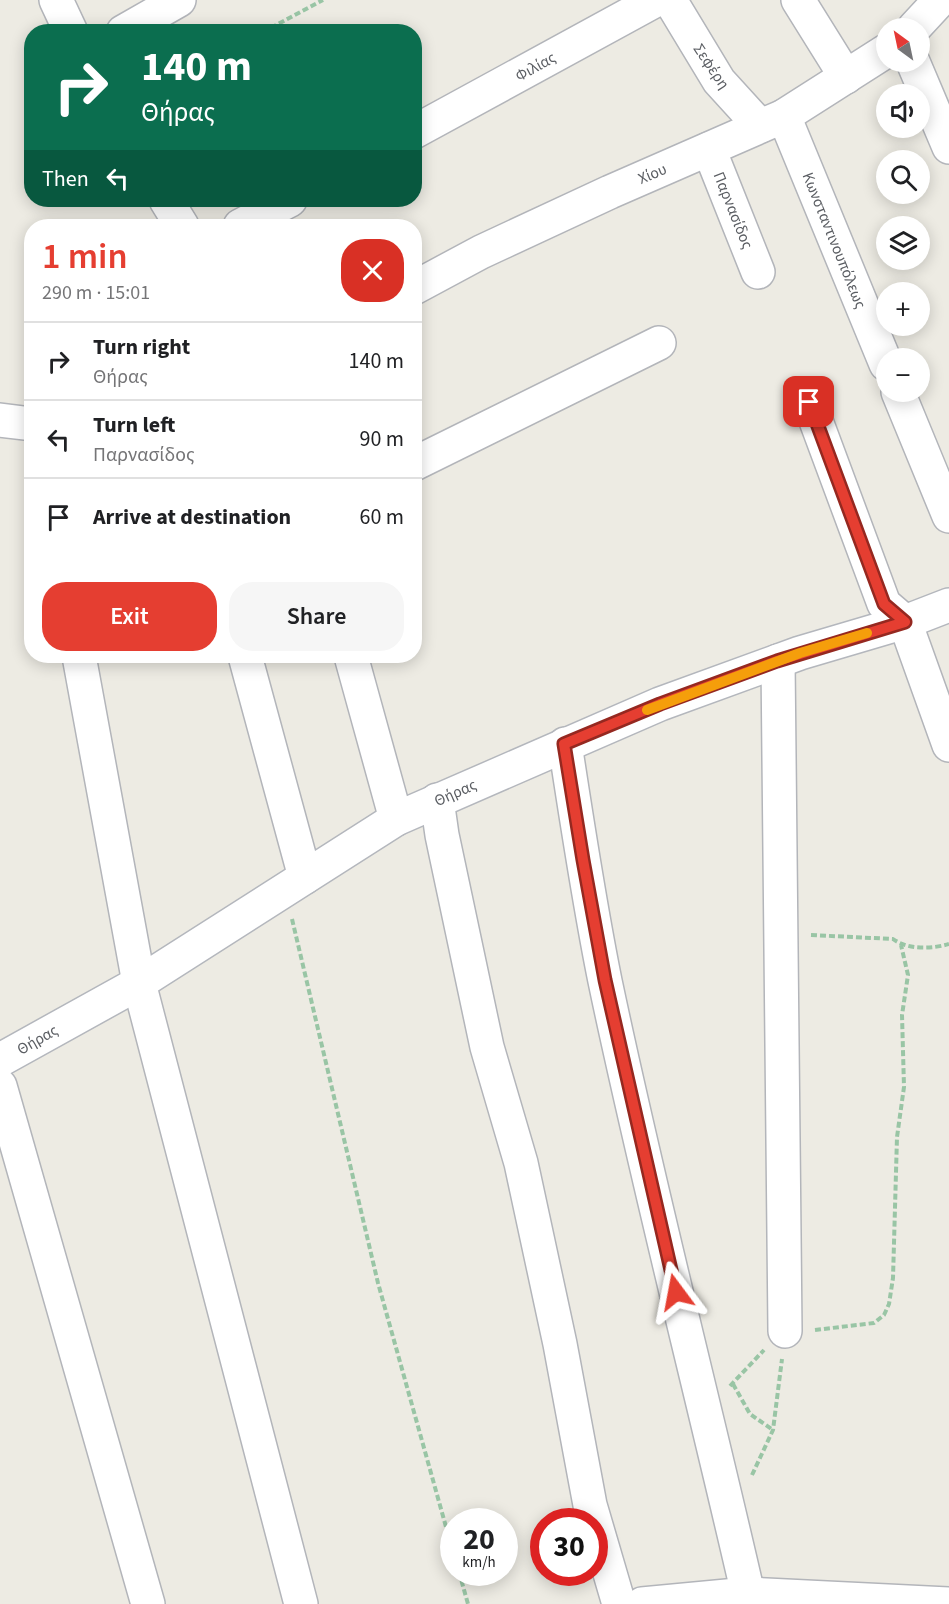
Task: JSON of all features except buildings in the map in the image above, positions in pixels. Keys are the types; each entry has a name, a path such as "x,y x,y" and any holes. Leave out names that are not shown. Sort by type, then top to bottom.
{"street":[{"path":"56,0 66,24"},
{"path":"137,24 179,0"},
{"name":"Φιλίας","path":"422,128 657,0"},
{"name":"Σεφέρη","path":"670,0 719,81 772,121"},
{"path":"798,0 846,77"},
{"path":"923,18 939,0"},
{"name":"Χίου","path":"422,284 481,252 599,196 772,121 876,58"},
{"path":"917,72 949,147"},
{"name":"Κωνσταντινουπόλεως","path":"772,121 878,348"},
{"name":"Παρνασίδος","path":"709,148 758,272"},
{"path":"253,219 277,207"},
{"path":"422,460 659,343"},
{"path":"809,402 884,604 905,622 949,745"},
{"path":"902,402 949,516"},
{"path":"0,420 24,422"},
{"name":"Θήρας","path":"0,1060 139,983 396,819 660,704 777,661 905,622 949,605"},
{"path":"777,661 785,1331"},
{"path":"80,663 139,983 301,1604"},
{"path":"247,663 295,883"},
{"path":"353,663 396,819"},
{"path":"564,744 605,980 748,1594"},
{"path":"437,800 441,835 487,1047 520,1163 557,1333 590,1505 619,1604"},
{"path":"0,1086 148,1604"},
{"path":"642,1604 704,1602 748,1594 787,1600 949,1604"}],"path":[{"path":"278,24 323,0"},
{"path":"295,883 378,1283 441,1508"},
{"path":"703,1408 733,1384 757,1356 785,1331 819,1330 874,1323 884,1315 889,1304 893,1278 897,1137 904,1087 902,1015 908,975 900,945 893,939 782,933"},
{"path":"900,945 935,948 949,945"},
{"path":"750,1480 773,1430 785,1331"},
{"path":"733,1384 750,1414 773,1430"},
{"path":"463,1586 468,1604"}],"slow traffic":[{"path":"647,710 800,653 867,633"}],"route":[{"path":"676,1292 605,980 564,744 660,704 777,661 905,622 884,604 809,402"}]}
